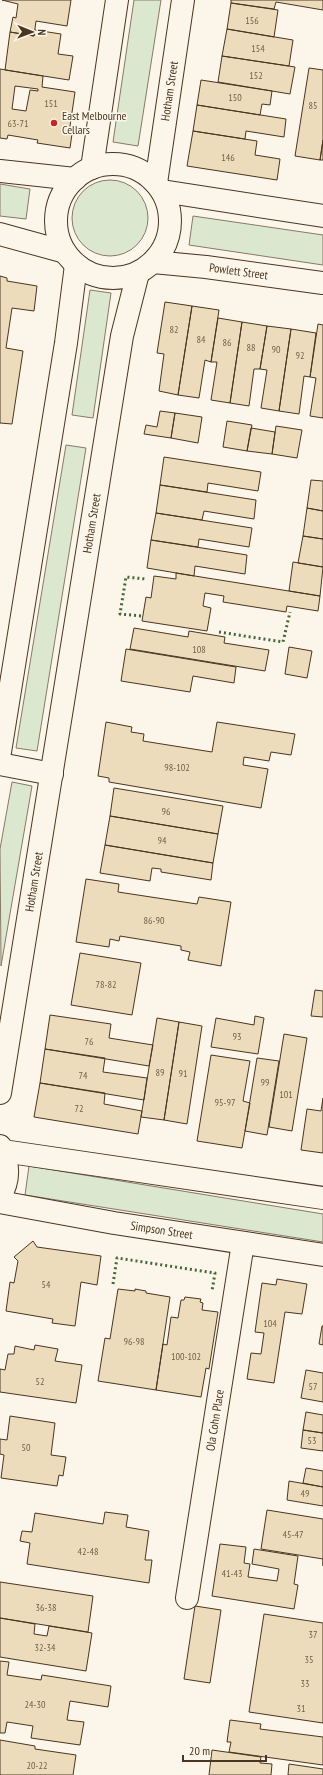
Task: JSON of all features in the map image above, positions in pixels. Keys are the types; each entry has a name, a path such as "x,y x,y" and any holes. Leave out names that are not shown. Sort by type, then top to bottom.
{"street":[{"path":"0,752 66,343 70,258 58,234 57,214 63,195 83,174 117,0"},
{"name":"Hotham Street","path":"159,187 183,0"},
{"path":"0,171 83,174 109,164 126,166 142,172 159,187 169,209 170,228 164,247 145,268 122,278 105,278 90,274 70,258 0,234"},
{"path":"159,187 323,216"},
{"name":"Powlett Street","path":"145,268 206,267 323,283"},
{"name":"Hotham Street","path":"0,1093 8,988 52,774 122,336 145,268"},
{"path":"0,764 52,774"},
{"path":"0,1196 4,1190 7,1177 7,1164 1,1149"},
{"path":"1,1149 323,1198"},
{"name":"Simpson Street","path":"0,1202 114,1223 323,1255"},
{"name":"Ola Cohn Place","path":"187,1598 243,1242"}],"green space":[{"path":"134,0 161,0 138,146 113,142"},
{"path":"110,180 125,183 137,191 145,203 148,218 145,233 137,245 125,253 110,256 95,253 83,245 75,233 72,218 75,203 83,191 95,183"},
{"path":"0,184 30,189 26,219 0,216"},
{"path":"193,216 323,235 323,265 189,245"},
{"path":"90,290 111,293 93,418 72,415"},
{"path":"66,445 86,448 37,751 16,748"},
{"path":"12,782 32,786 1,966 0,849"},
{"path":"29,1166 323,1214 323,1242 25,1195"}],"building":[{"path":"2,0 71,0 67,26 36,21 34,36 10,32 13,17 16,18 18,4"},
{"path":"231,0 323,0 323,10 276,2 274,9 231,3"},
{"path":"231,3 278,10 274,37 227,29"},
{"path":"227,29 293,40 289,66 222,56"},
{"path":"35,30 61,34 58,54 73,56 69,80 5,70 10,32 34,36"},
{"path":"222,56 295,67 290,94 218,82"},
{"path":"309,68 323,70 323,140 320,160 295,156"},
{"path":"0,69 43,76 42,87 75,92 69,133 72,134 70,148 37,143 38,140 8,135 7,139 0,138","holes":["15,86 38,89 38,91 30,90 26,111 12,109"]},
{"path":"201,80 272,91 270,105 262,104 260,115 197,105"},
{"path":"197,105 286,119 284,137 246,131 245,139 193,131"},
{"path":"193,131 257,141 255,155 280,159 277,180 187,166"},
{"path":"323,140 323,160 320,160"},
{"path":"0,276 7,278 7,281 37,286 34,311 12,308 6,348 23,351 12,424 0,423"},
{"path":"165,302 192,306 178,395 159,391 164,354 157,353"},
{"path":"192,306 219,310 211,362 205,360 199,398 178,395"},
{"path":"218,318 242,322 230,403 211,400 217,362 211,362"},
{"path":"242,322 267,326 260,369 254,369 249,406 230,403"},
{"path":"318,324 323,325 323,418 310,416 316,378 310,377"},
{"path":"267,326 291,329 279,411 261,408 267,370 260,369"},
{"path":"291,329 316,333 310,377 304,376 299,414 279,411"},
{"path":"160,411 175,413 171,438 144,434 146,425 157,427"},
{"path":"175,413 202,417 198,443 171,438"},
{"path":"227,421 252,425 247,451 223,447"},
{"path":"276,426 302,430 297,458 272,454"},
{"path":"251,428 275,432 272,454 247,451"},
{"path":"164,457 261,472 258,491 208,483 207,492 160,485"},
{"path":"311,480 323,481 323,511 307,508"},
{"path":"160,485 256,500 254,519 204,511 202,520 156,513"},
{"path":"307,508 323,511 323,539 303,536"},
{"path":"156,513 252,528 249,547 199,539 198,547 151,540"},
{"path":"303,536 323,539 323,567 298,563"},
{"path":"151,540 247,555 245,574 195,566 194,576 147,568"},
{"path":"293,562 323,567 320,596 289,591"},
{"path":"176,573 320,596 318,611 287,606 286,612 223,602 224,596 205,593 203,606 211,608 207,631 142,621 146,597 151,598 154,576 176,579"},
{"path":"134,628 188,637 189,631 225,637 224,643 269,650 265,671 130,649"},
{"path":"289,647 312,651 307,678 285,674"},
{"path":"126,649 236,667 234,683 193,676 190,692 121,681"},
{"path":"106,722 132,727 131,732 144,734 143,741 212,752 217,722 295,734 291,755 271,752 269,761 244,757 243,765 268,769 261,808 109,782 109,778 98,776"},
{"path":"114,788 223,806 218,834 110,816"},
{"path":"110,816 218,834 213,863 105,845"},
{"path":"105,845 213,863 211,880 161,872 161,869 152,868 150,881 100,873"},
{"path":"86,879 119,884 118,892 197,904 199,897 231,902 221,966 188,960 190,952 181,950 181,946 120,936 119,941 110,939 109,947 76,942"},
{"path":"80,953 141,963 132,1015 71,1005"},
{"path":"315,990 323,991 323,1017 311,1016"},
{"path":"50,1015 111,1024 109,1038 153,1045 149,1066 45,1049"},
{"path":"255,1016 264,1018 258,1054 211,1047 216,1018 254,1025"},
{"path":"157,1018 179,1022 164,1120 141,1117"},
{"path":"179,1022 202,1026 187,1124 164,1120"},
{"path":"284,1034 307,1038 292,1131 269,1127"},
{"path":"45,1049 105,1058 103,1072 147,1078 144,1100 40,1083"},
{"path":"211,1055 250,1061 243,1101 250,1103 242,1148 197,1141"},
{"path":"257,1058 279,1061 267,1135 245,1131"},
{"path":"40,1083 105,1093 104,1104 142,1111 138,1134 34,1117"},
{"path":"323,1098 323,1153 301,1150 307,1109 321,1111"},
{"path":"33,1241 37,1247 101,1256 97,1285 81,1282 75,1326 52,1323 53,1319 6,1311 10,1282 14,1283 18,1261 14,1257"},
{"path":"277,1279 307,1284 302,1314 285,1312 274,1383 247,1379 251,1353 261,1354 264,1333 255,1332 262,1283 276,1285"},
{"path":"118,1289 135,1291 135,1289 146,1291 146,1293 170,1297 156,1390 98,1381 105,1338 110,1339"},
{"path":"185,1297 201,1299 200,1302 203,1303 202,1310 218,1312 209,1369 206,1368 201,1397 156,1390 163,1344 167,1345 171,1317 178,1318 181,1300 184,1300"},
{"path":"323,1326 323,1345 319,1344"},
{"path":"35,1345 58,1349 55,1361 82,1365 76,1403 0,1392 0,1369 5,1370 8,1354 14,1354 15,1346 34,1350"},
{"path":"306,1370 323,1373 323,1402 301,1398"},
{"path":"306,1412 323,1415 323,1433 303,1430"},
{"path":"10,1416 55,1423 51,1455 66,1457 63,1476 59,1475 57,1486 1,1478 4,1455 0,1454 0,1439 7,1440"},
{"path":"303,1430 323,1433 323,1451 301,1448"},
{"path":"306,1468 323,1471 323,1487 303,1483"},
{"path":"289,1481 323,1487 323,1506 287,1500"},
{"path":"267,1510 323,1519 323,1559 261,1549"},
{"path":"105,1512 128,1515 126,1527 149,1531 145,1560 152,1560 149,1583 27,1564 30,1543 20,1541 22,1531 32,1532 35,1513 103,1524"},
{"path":"220,1544 246,1547 244,1563 250,1564 248,1577 277,1581 279,1569 252,1564 254,1549 298,1556 294,1584 298,1585 294,1609 212,1596"},
{"path":"0,1582 93,1596 88,1632 0,1618"},
{"path":"195,1606 221,1610 210,1683 184,1679"},
{"path":"264,1614 323,1623 323,1723 249,1712"},
{"path":"0,1618 35,1624 34,1634 47,1636 49,1626 92,1633 86,1671 0,1657"},
{"path":"0,1661 9,1662 7,1675 41,1680 42,1675 111,1686 108,1707 70,1701 67,1720 84,1722 80,1745 31,1738 33,1726 7,1722 5,1733 0,1733"},
{"path":"230,1720 261,1724 260,1729 323,1737 323,1765 229,1752 231,1742 227,1742"},
{"path":"0,1740 35,1746 35,1749 76,1755 73,1775 0,1775"},
{"path":"212,1750 261,1757 260,1763 272,1764 271,1775 209,1775"},
{"path":"289,1764 323,1769 323,1775 288,1775"}],"hedge":[{"path":"141,616 120,614 126,577 146,579"},
{"path":"219,632 283,642 290,612"},
{"path":"113,1284 117,1258 215,1273 212,1291"}],"place":[{"name":"East Melbourne Cellars","path":"54,123"}]}
